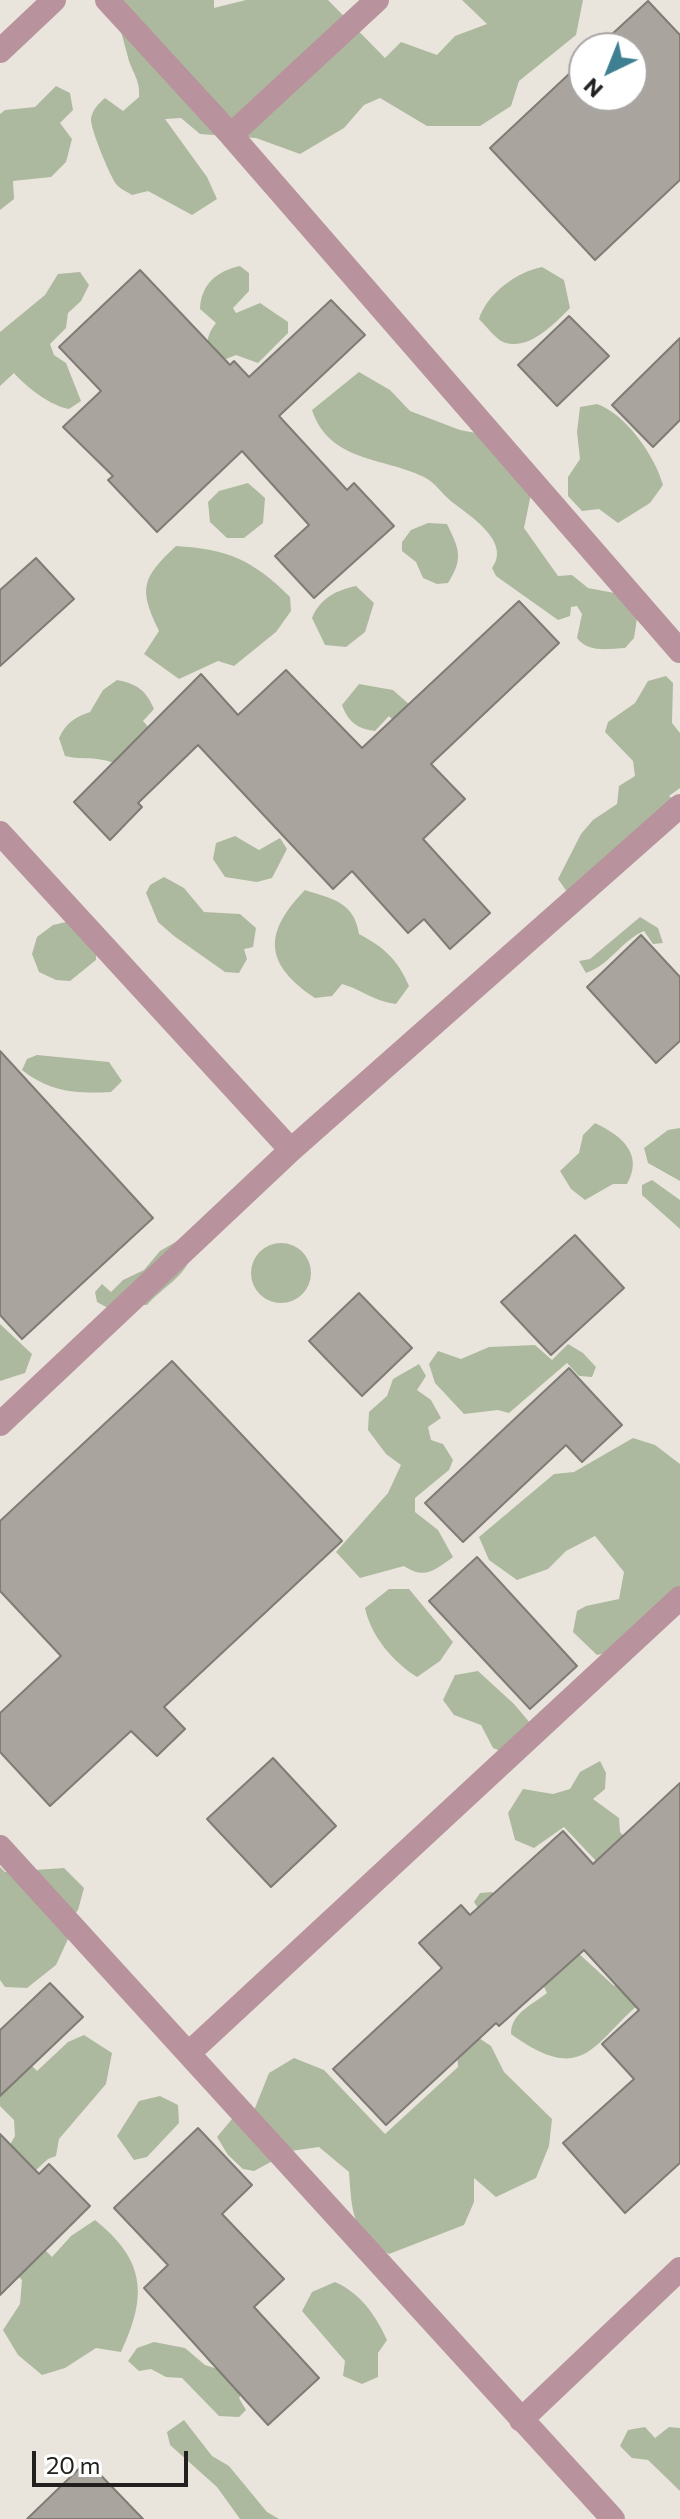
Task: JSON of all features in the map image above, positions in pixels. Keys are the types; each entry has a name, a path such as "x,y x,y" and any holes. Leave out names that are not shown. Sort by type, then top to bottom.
{"street":[{"path":"0,51 54,0"},
{"path":"107,0 231,135 680,651"},
{"path":"231,135 377,0"},
{"path":"0,1424 291,1150 680,806"},
{"path":"0,833 291,1150"},
{"path":"189,2053 680,1598"},
{"path":"0,1847 613,2519"},
{"path":"521,2420 680,2269"}],"green space":[{"path":"109,0 214,0 214,8 246,0 328,0 385,58 401,42 437,55 455,36 487,24 462,0 583,0 577,32 568,32 568,41 519,81 511,106 480,126 427,126 380,98 364,105 344,128 300,154 256,138 200,134 181,118 165,119 207,177 217,199 192,215 148,191 132,195 121,188 113,179 101,152 91,119 96,107 105,98 123,111 139,97 138,82"},
{"path":"56,86 70,93 73,110 60,123 72,139 66,162 51,177 13,181 14,199 0,210 0,114 5,110 35,107"},
{"path":"240,266 249,273 249,291 233,308 236,313 260,303 288,322 288,333 258,363 236,355 216,363 208,343 216,323 200,309 201,300 212,280 224,271"},
{"path":"542,267 564,280 570,308 531,340 512,344 503,342 479,319 483,310 496,293 513,279"},
{"path":"80,272 89,285 81,301 68,313 66,328 50,344 54,355 66,363 81,401 69,409 54,404 32,390 14,373 0,386 0,332 45,295 58,274"},
{"path":"359,372 390,390 410,411 460,430 486,435 532,489 524,528 558,576 572,575 588,588 625,595 638,612 634,638 625,648 587,646 577,638 582,614 577,606 571,607 570,616 558,620 496,576 492,568 497,558 493,539 428,479 359,456 331,440 312,410"},
{"path":"597,404 618,417 638,437 663,485 650,503 618,523 599,509 582,511 568,496 568,477 580,459 577,432 580,407"},
{"path":"248,483 265,498 263,523 244,538 227,538 210,522 208,502 219,491"},
{"path":"428,523 447,524 457,547 458,560 448,583 437,584 423,578 416,562 402,551 402,542 411,530"},
{"path":"176,546 211,550 239,559 264,574 290,597 291,611 276,632 234,666 218,661 179,679 144,654 159,631 148,604 147,584 156,567"},
{"path":"356,586 374,603 365,632 346,647 325,645 312,618 315,611 330,596"},
{"path":"666,676 673,683 672,723 680,733 680,788 669,796 675,801 572,899 558,879 581,834 593,820 617,804 619,786 635,776 633,761 605,732 608,722 635,703 648,681"},
{"path":"117,680 135,686 148,697 154,709 143,721 160,740 117,764 65,756 59,738 65,728 75,718 90,712 103,690"},
{"path":"359,684 393,690 410,705 396,723 389,716 375,731 354,724 342,705"},
{"path":"235,836 259,850 280,838 287,849 272,878 257,882 225,877 213,859 216,843"},
{"path":"164,877 184,888 204,912 240,914 256,928 253,947 244,949 247,959 239,973 225,972 158,922 146,893 150,885"},
{"path":"305,890 341,903 352,915 359,934 383,949 395,962 409,986 396,1004 342,984 332,996 315,998 286,973 278,960 276,934 291,906"},
{"path":"640,917 658,928 663,943 653,944 644,931 586,973 579,961 590,959"},
{"path":"66,922 96,941 96,960 70,981 56,980 39,972 32,954 37,937 53,925"},
{"path":"37,1055 109,1062 122,1081 111,1092 75,1092 53,1087 22,1070 27,1059"},
{"path":"595,1123 628,1147 632,1173 627,1184 613,1184 585,1200 571,1189 560,1171 579,1153 583,1135"},
{"path":"680,1128 680,1181 648,1163 644,1148 668,1130"},
{"path":"652,1180 680,1200 680,1229 642,1195 642,1185"},
{"path":"184,1237 192,1254 188,1262 179,1276 147,1305 134,1305 119,1314 97,1302 95,1292 102,1284 111,1292 123,1280 144,1270 160,1251"},
{"path":"281,1243 293,1245 302,1252 309,1261 309,1285 302,1294 293,1301 281,1303 269,1301 260,1294 253,1285 251,1273 253,1261 260,1252 269,1245"},
{"path":"0,1324 32,1354 25,1373 0,1381"},
{"path":"568,1344 583,1353 596,1367 592,1377 579,1376 567,1363 509,1413 498,1410 464,1414 435,1383 429,1364 438,1351 461,1359 489,1347 535,1345 552,1360"},
{"path":"419,1364 426,1376 417,1390 431,1400 441,1418 428,1427 431,1440 443,1444 453,1460 449,1470 415,1498 415,1512 438,1530 453,1557 430,1572 418,1572 404,1566 360,1578 336,1552 388,1493 401,1465 386,1454 368,1430 369,1412 387,1396 393,1379"},
{"path":"633,1438 655,1445 680,1464 680,1614 618,1650 597,1655 573,1632 577,1611 619,1599 624,1572 595,1536 566,1551 548,1569 517,1580 489,1560 479,1537 554,1474 574,1472"},
{"path":"389,1589 409,1589 453,1642 440,1661 417,1677 384,1647 368,1618 365,1608"},
{"path":"478,1671 514,1704 542,1737 518,1758 493,1748 481,1725 454,1715 443,1700 455,1675"},
{"path":"600,1761 606,1773 605,1789 593,1799 619,1818 620,1832 650,1865 652,1994 589,2051 575,2057 558,2058 537,2050 511,2034 518,2015 547,1993 532,1969 474,1902 480,1893 492,1892 508,1907 575,1950 614,1986 651,1961 632,1899 564,1827 534,1848 515,1840 508,1813 523,1789 553,1794 570,1789 580,1772"},
{"path":"0,1867 5,1872 64,1868 84,1888 78,1910 63,1928 68,1939 56,1965 27,1988 5,1987 0,1980"},
{"path":"84,2035 112,2053 106,2084 59,2139 56,2156 48,2159 0,2203 0,2162 15,2136 14,2120 0,2106 0,2044 20,2054 37,2071 68,2042"},
{"path":"476,2036 491,2046 504,2072 552,2119 549,2146 536,2178 496,2197 474,2178 474,2202 464,2225 389,2254 360,2230 353,2210 349,2172 319,2147 291,2151 254,2171 243,2169 228,2155 217,2137 232,2119 251,2118 269,2073 294,2058 324,2070 385,2134 458,2067 457,2050"},
{"path":"160,2096 178,2105 179,2123 147,2157 134,2160 117,2136 139,2101"},
{"path":"0,2204 52,2257 71,2236 95,2220 124,2249 137,2280 138,2296 130,2332 121,2352 96,2348 65,2368 42,2375 18,2355 3,2330 20,2304 22,2280 0,2258"},
{"path":"335,2282 352,2292 366,2306 387,2340 378,2353 378,2377 362,2384 343,2376 345,2361 302,2311 312,2292"},
{"path":"154,2342 185,2348 205,2365 230,2373 246,2388 239,2398 246,2410 239,2417 219,2416 182,2378 166,2377 151,2369 139,2371 128,2361 137,2348"},
{"path":"184,2420 212,2456 229,2466 267,2512 279,2519 240,2519 217,2487 170,2445 167,2432"},
{"path":"645,2427 655,2438 669,2427 680,2428 680,2491 648,2460 632,2458 620,2446 628,2430"}],"building":[{"path":"648,1 680,35 680,180 595,260 490,148 568,75 568,112 648,112 648,32 614,32"},
{"path":"140,270 230,365 234,361 249,377 331,300 365,335 279,416 347,490 354,483 394,526 314,598 275,556 309,525 242,451 157,532 108,480 113,476 63,427 101,391 59,347"},
{"path":"569,316 609,356 557,406 518,365"},
{"path":"680,338 680,420 653,447 612,405"},
{"path":"36,558 74,599 0,666 0,590"},
{"path":"519,601 559,643 431,764 465,799 423,839 490,913 450,949 424,919 408,933 352,871 333,889 198,745 138,803 142,807 110,840 74,802 201,674 238,715 286,670 362,748"},
{"path":"641,935 680,977 680,1041 656,1063 587,987"},
{"path":"0,1051 153,1218 22,1339 0,1315"},
{"path":"575,1235 624,1288 551,1355 501,1302"},
{"path":"359,1293 412,1348 362,1396 309,1341"},
{"path":"172,1361 342,1541 164,1707 185,1729 157,1756 131,1731 50,1806 0,1752 0,1713 61,1656 0,1591 0,1521"},
{"path":"569,1368 622,1425 582,1462 566,1445 463,1542 425,1503"},
{"path":"477,1557 577,1666 530,1709 429,1601"},
{"path":"273,1758 336,1826 271,1887 207,1819"},
{"path":"680,1783 680,2163 625,2213 563,2143 634,2079 602,2044 639,2010 584,1950 499,2026 496,2023 386,2125 333,2069 442,1968 419,1943 461,1905 470,1915 563,1831 593,1864"},
{"path":"50,1983 83,2017 0,2096 0,2030"},
{"path":"198,2128 252,2185 222,2214 284,2279 254,2307 319,2378 268,2425 144,2288 168,2265 114,2208"},
{"path":"0,2134 39,2174 49,2164 90,2206 0,2295"},
{"path":"87,2461 143,2519 27,2519"}]}
